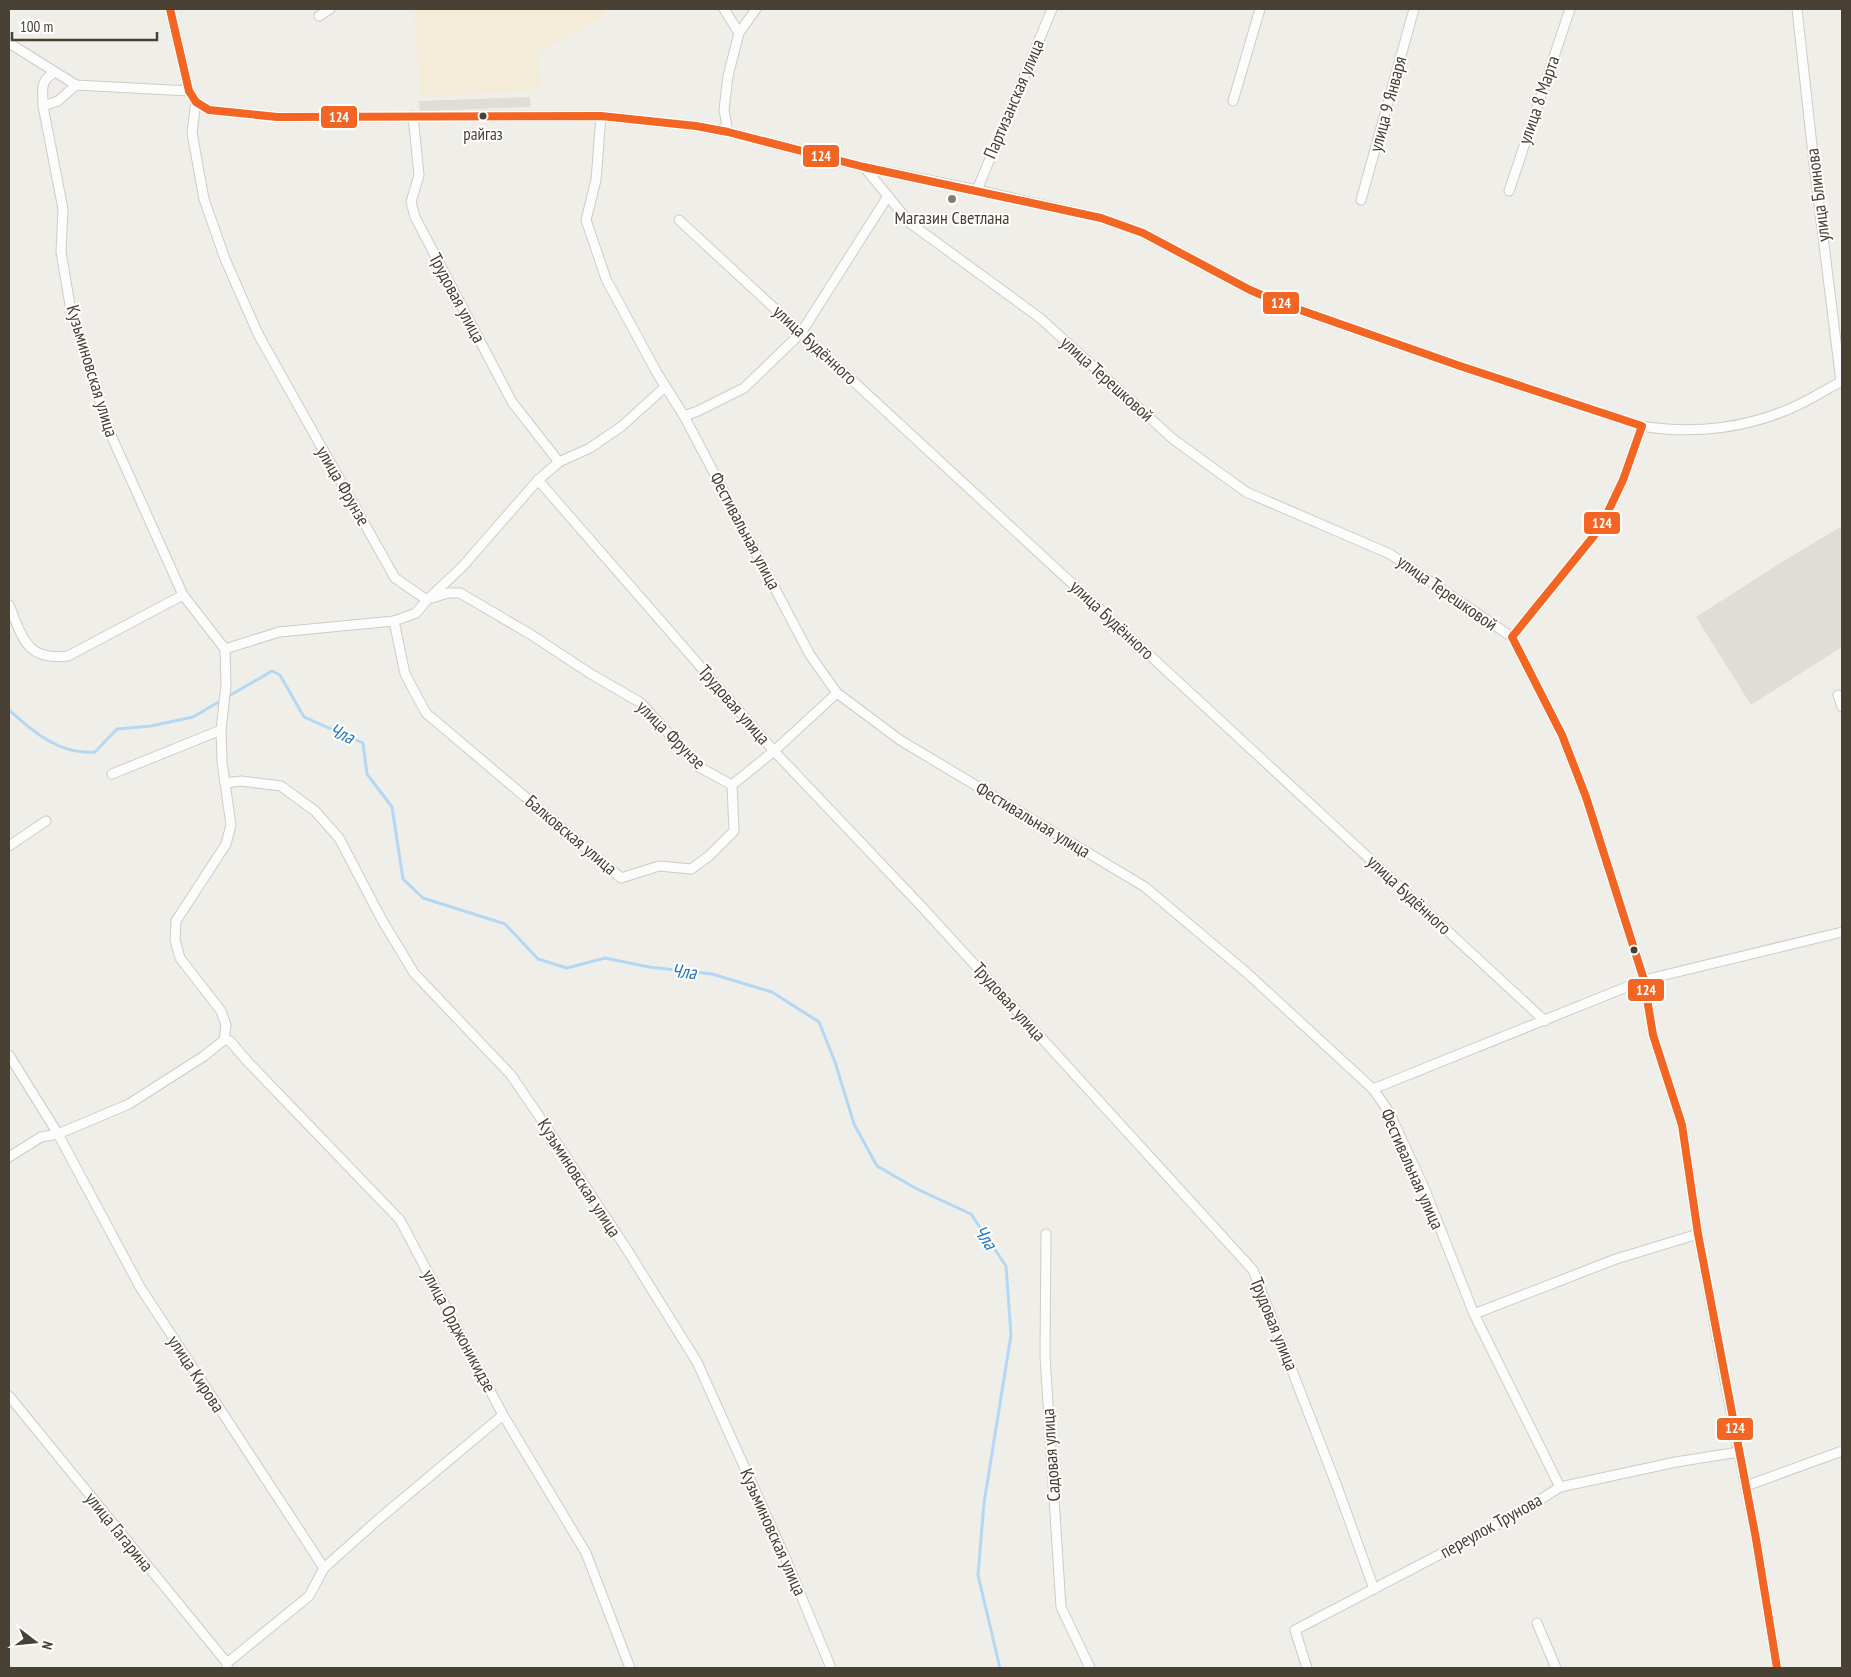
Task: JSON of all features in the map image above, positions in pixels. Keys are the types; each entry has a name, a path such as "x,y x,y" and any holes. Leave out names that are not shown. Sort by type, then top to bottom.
{"street":[{"path":"170,9 189,91 196,102 209,110 277,118 601,116 696,126 728,132 864,167 976,190 1109,221 1143,234 1250,290 1283,304 1460,366 1642,426 1666,431 1698,430 1758,420 1797,406 1842,381"},
{"path":"319,16 330,9"},
{"path":"724,9 738,33"},
{"path":"728,132 724,110 728,76 738,33 756,9"},
{"name":"Партизанская улица","path":"976,190 1052,9"},
{"path":"1233,101 1260,9"},
{"name":"улица 9 Января","path":"1361,200 1414,9"},
{"name":"улица 8 Марта","path":"1509,191 1570,9"},
{"name":"улица Блинова","path":"1797,9 1814,164 1842,381"},
{"path":"9,43 76,85 189,91"},
{"name":"Кузьминовская улица","path":"55,72 46,77 43,85 43,106 63,209 61,252 71,310 110,433 183,595 225,649"},
{"path":"43,106 58,101 76,85"},
{"name":"улица Фрунзе","path":"196,102 192,133 204,199 225,259 258,334 395,578 427,600 448,593 460,593 530,634 591,674 641,703 699,767 732,786"},
{"name":"Трудовая улица","path":"413,116 419,175 411,202 415,217 512,402 559,462"},
{"name":"Фестивальная улица","path":"601,116 596,180 586,220 606,279 632,330 684,416 810,655 836,693 900,740 1145,887 1247,973 1373,1089 1389,1112 1425,1190 1474,1314 1560,1487"},
{"name":"улица Терешковой","path":"864,167 910,223 1040,318 1173,439 1246,492 1390,554 1512,637 1560,729 1586,797 1644,980 1653,1035 1682,1125 1698,1234 1746,1486 1777,1668"},
{"path":"684,416 744,388 801,333 888,196"},
{"name":"улица Будённого","path":"679,220 1545,1021"},
{"path":"9,1157 40,1138 58,1134 129,1104 204,1056 224,1040 226,1025 221,1011 180,958 175,940 176,921 226,844 231,825 221,730 226,685 225,649 279,632 394,621 416,613 462,567 538,480 559,462 590,448 622,426 665,387"},
{"path":"1512,637 1605,518 1624,480 1642,426"},
{"name":"Трудовая улица","path":"538,480 774,751 923,908 1253,1270 1338,1489 1374,1589"},
{"path":"9,605 25,642 37,653 53,658 68,656 183,595"},
{"name":"Балковская улица","path":"394,621 405,674 426,713 620,878 659,866 691,868 708,856 734,831 732,786"},
{"path":"732,786 774,751 836,693"},
{"path":"1838,694 1842,707"},
{"path":"112,774 221,730"},
{"name":"Кузьминовская улица","path":"226,783 241,781 281,786 315,811 339,838 382,920 414,973 511,1076 538,1114 626,1248 697,1362 785,1557 831,1668"},
{"path":"9,846 46,821"},
{"path":"1373,1089 1644,980 1842,932"},
{"name":"улица Орджоникидзе","path":"224,1040 230,1041 400,1220 503,1415 586,1553 630,1668"},
{"name":"улица Кирова","path":"9,1055 58,1134 140,1287 324,1568"},
{"name":"Садовая улица","path":"1046,1234 1045,1356 1061,1607 1090,1668"},
{"path":"1474,1314 1616,1259 1698,1234"},
{"name":"улица Гагарина","path":"9,1396 227,1666"},
{"path":"227,1666 309,1596 324,1568 380,1518 503,1415"},
{"path":"1746,1486 1842,1451"},
{"name":"переулок Трунова","path":"1307,1668 1295,1630 1521,1512 1560,1487 1676,1462 1739,1452"},
{"path":"1537,1623 1556,1668"}],"shaded area":[{"name":"райгаз","path":"413,9 604,9 605,16 537,53 541,89 421,98"},
{"path":"530,97 530,107 420,111 419,101"},
{"path":"1842,526 1842,647 1751,705 1696,617"}],"waterway":[{"name":"Чла","path":"227,697 272,671 280,675 304,717 363,743 367,774 392,807 403,879 423,898 505,924 538,959 567,968 605,958 649,967 712,974 772,992 819,1022 835,1062 854,1124 877,1166 917,1189 971,1214 1006,1266 1011,1335 984,1503 978,1575 1000,1668"},
{"name":"Чла","path":"9,710 38,734 59,746 70,750 95,752 117,729 151,726 193,717 222,700"}],"transit line":[{"name":"124","path":"170,9 189,91 196,102 209,110 277,117 601,116 696,126 728,132 864,167 1101,218 1143,233 1250,290 1283,304 1460,366 1642,426 1623,480 1605,518 1593,537 1512,637 1562,735 1586,797 1644,980 1653,1035 1682,1125 1698,1234 1756,1539 1777,1668"}],"place":[{"name":"райгаз","path":"483,116"},
{"name":"Магазин Светлана","path":"952,199"}]}
